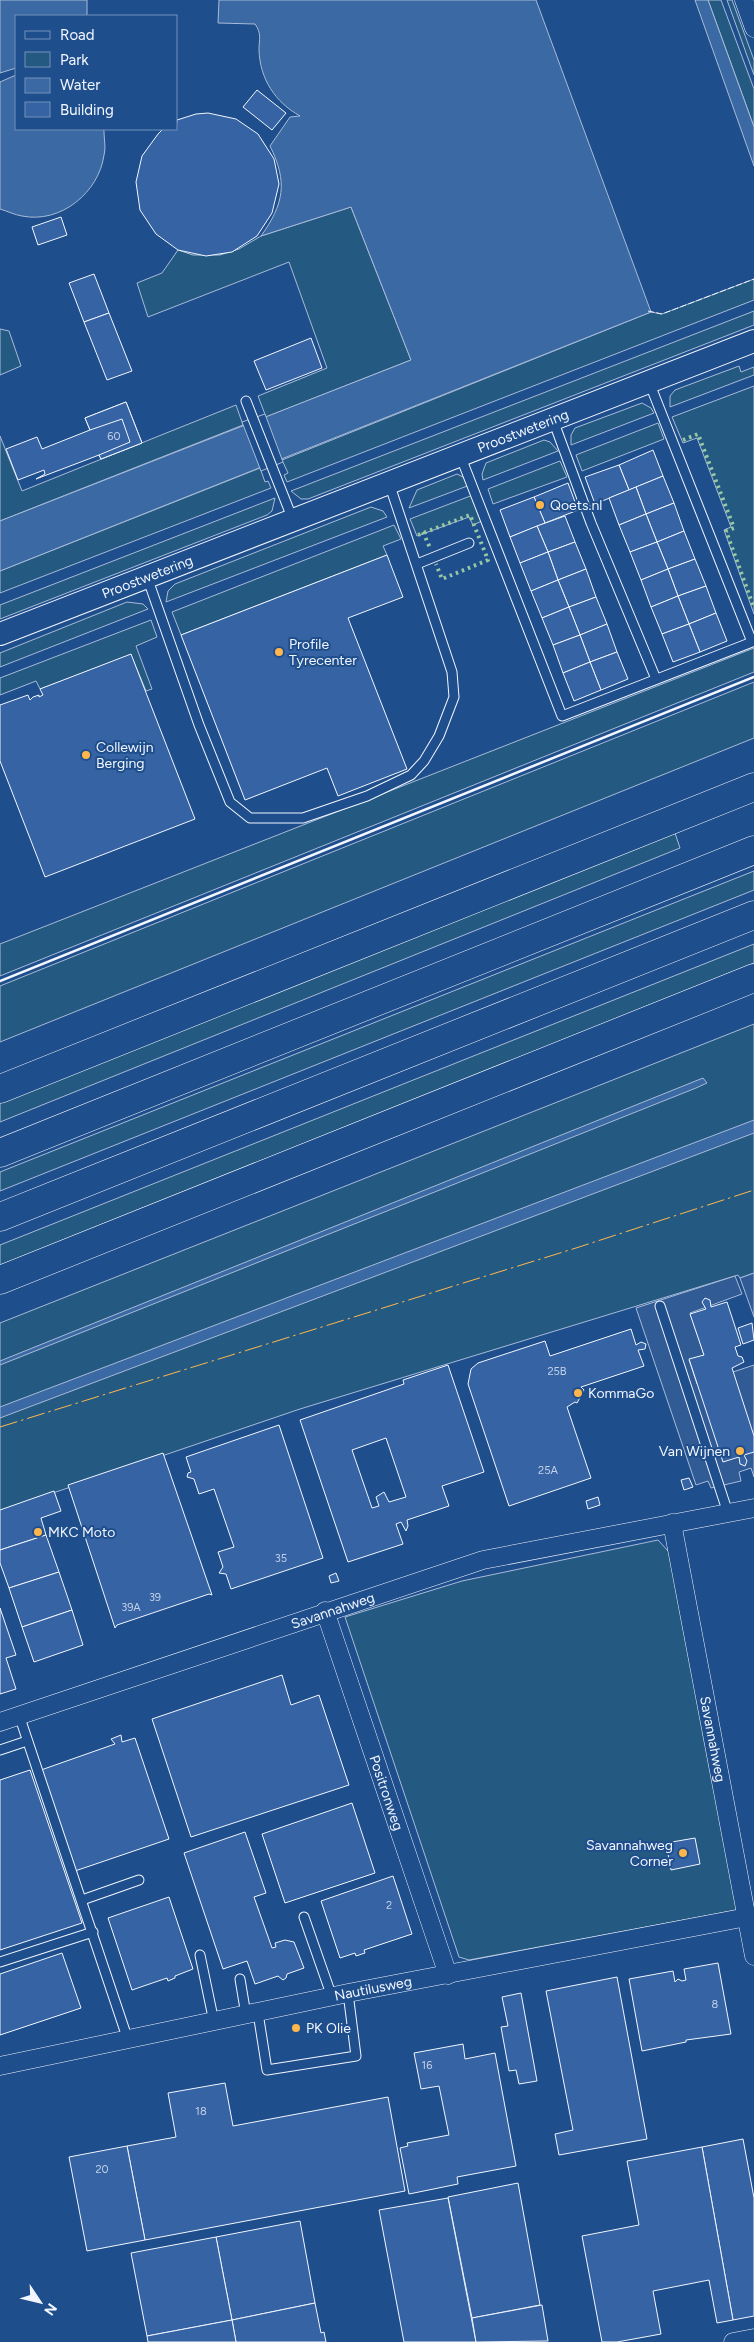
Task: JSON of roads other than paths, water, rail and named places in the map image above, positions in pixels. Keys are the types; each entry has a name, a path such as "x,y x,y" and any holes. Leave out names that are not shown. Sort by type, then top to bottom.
{"highway":[{"path":"0,1089 754,787"},
{"path":"0,1153 754,850"},
{"path":"0,1217 754,915"},
{"path":"0,1280 754,978"}],"street":[{"path":"744,0 754,28"},
{"name":"Proostwetering","path":"0,634 754,341"},
{"name":"Savannahweg","path":"0,1722 325,1611 483,1560 754,1508"},
{"name":"Savannahweg","path":"672,1523 754,1956"},
{"name":"Positronweg","path":"325,1611 448,1975"},
{"name":"Nautilusweg","path":"0,2066 340,1995 747,1917"},
{"path":"733,2342 754,2338"}],"lane":[{"path":"460,455 562,716 752,642 649,382"},
{"path":"246,401 293,520"},
{"path":"553,419 591,523 656,679"},
{"path":"147,577 199,725 230,802 250,818 270,820 303,818 367,796 411,775 424,761 439,736 454,697 452,672 389,483"},
{"path":"417,564 470,543"},
{"path":"660,1306 728,1513"},
{"path":"19,1716 128,2040"},
{"path":"0,1750 27,1741"},
{"path":"82,1900 139,1880"},
{"path":"240,1979 252,2014 267,2070 356,2056 340,1995 304,1917"},
{"path":"0,1962 93,1932"},
{"path":"200,1955 214,2022"}],"water":[{"path":"0,0 87,0 87,15 15,15 15,68 0,73"},
{"path":"219,0 536,0 651,312 0,571 0,521 411,360 351,207 261,236 275,213 281,192 279,171 270,146 290,117 300,116 283,104 270,89 262,71 259,34 255,24 218,23"},
{"path":"695,0 708,0 754,127 754,166"},
{"path":"15,75 15,130 104,131 105,152 101,169 95,181 86,193 64,210 51,215 37,217 17,215 0,209 0,82"},
{"path":"703,1078 707,1083 696,1088 0,1365 0,1361"},
{"path":"754,1120 754,1133 0,1418 0,1407"}],"place":[{"name":"Qoets.nl","path":"540,505"},
{"name":"Profile Tyrecenter","path":"279,652"},
{"name":"Collewijn Berging","path":"86,755"},
{"name":"KommaGo","path":"578,1393"},
{"name":"Van Wijnen","path":"740,1451"},
{"name":"MKC Moto","path":"38,1532"},
{"name":"Savannahweg Corner","path":"683,1853"},
{"name":"PK Olie","path":"296,2028"}]}
